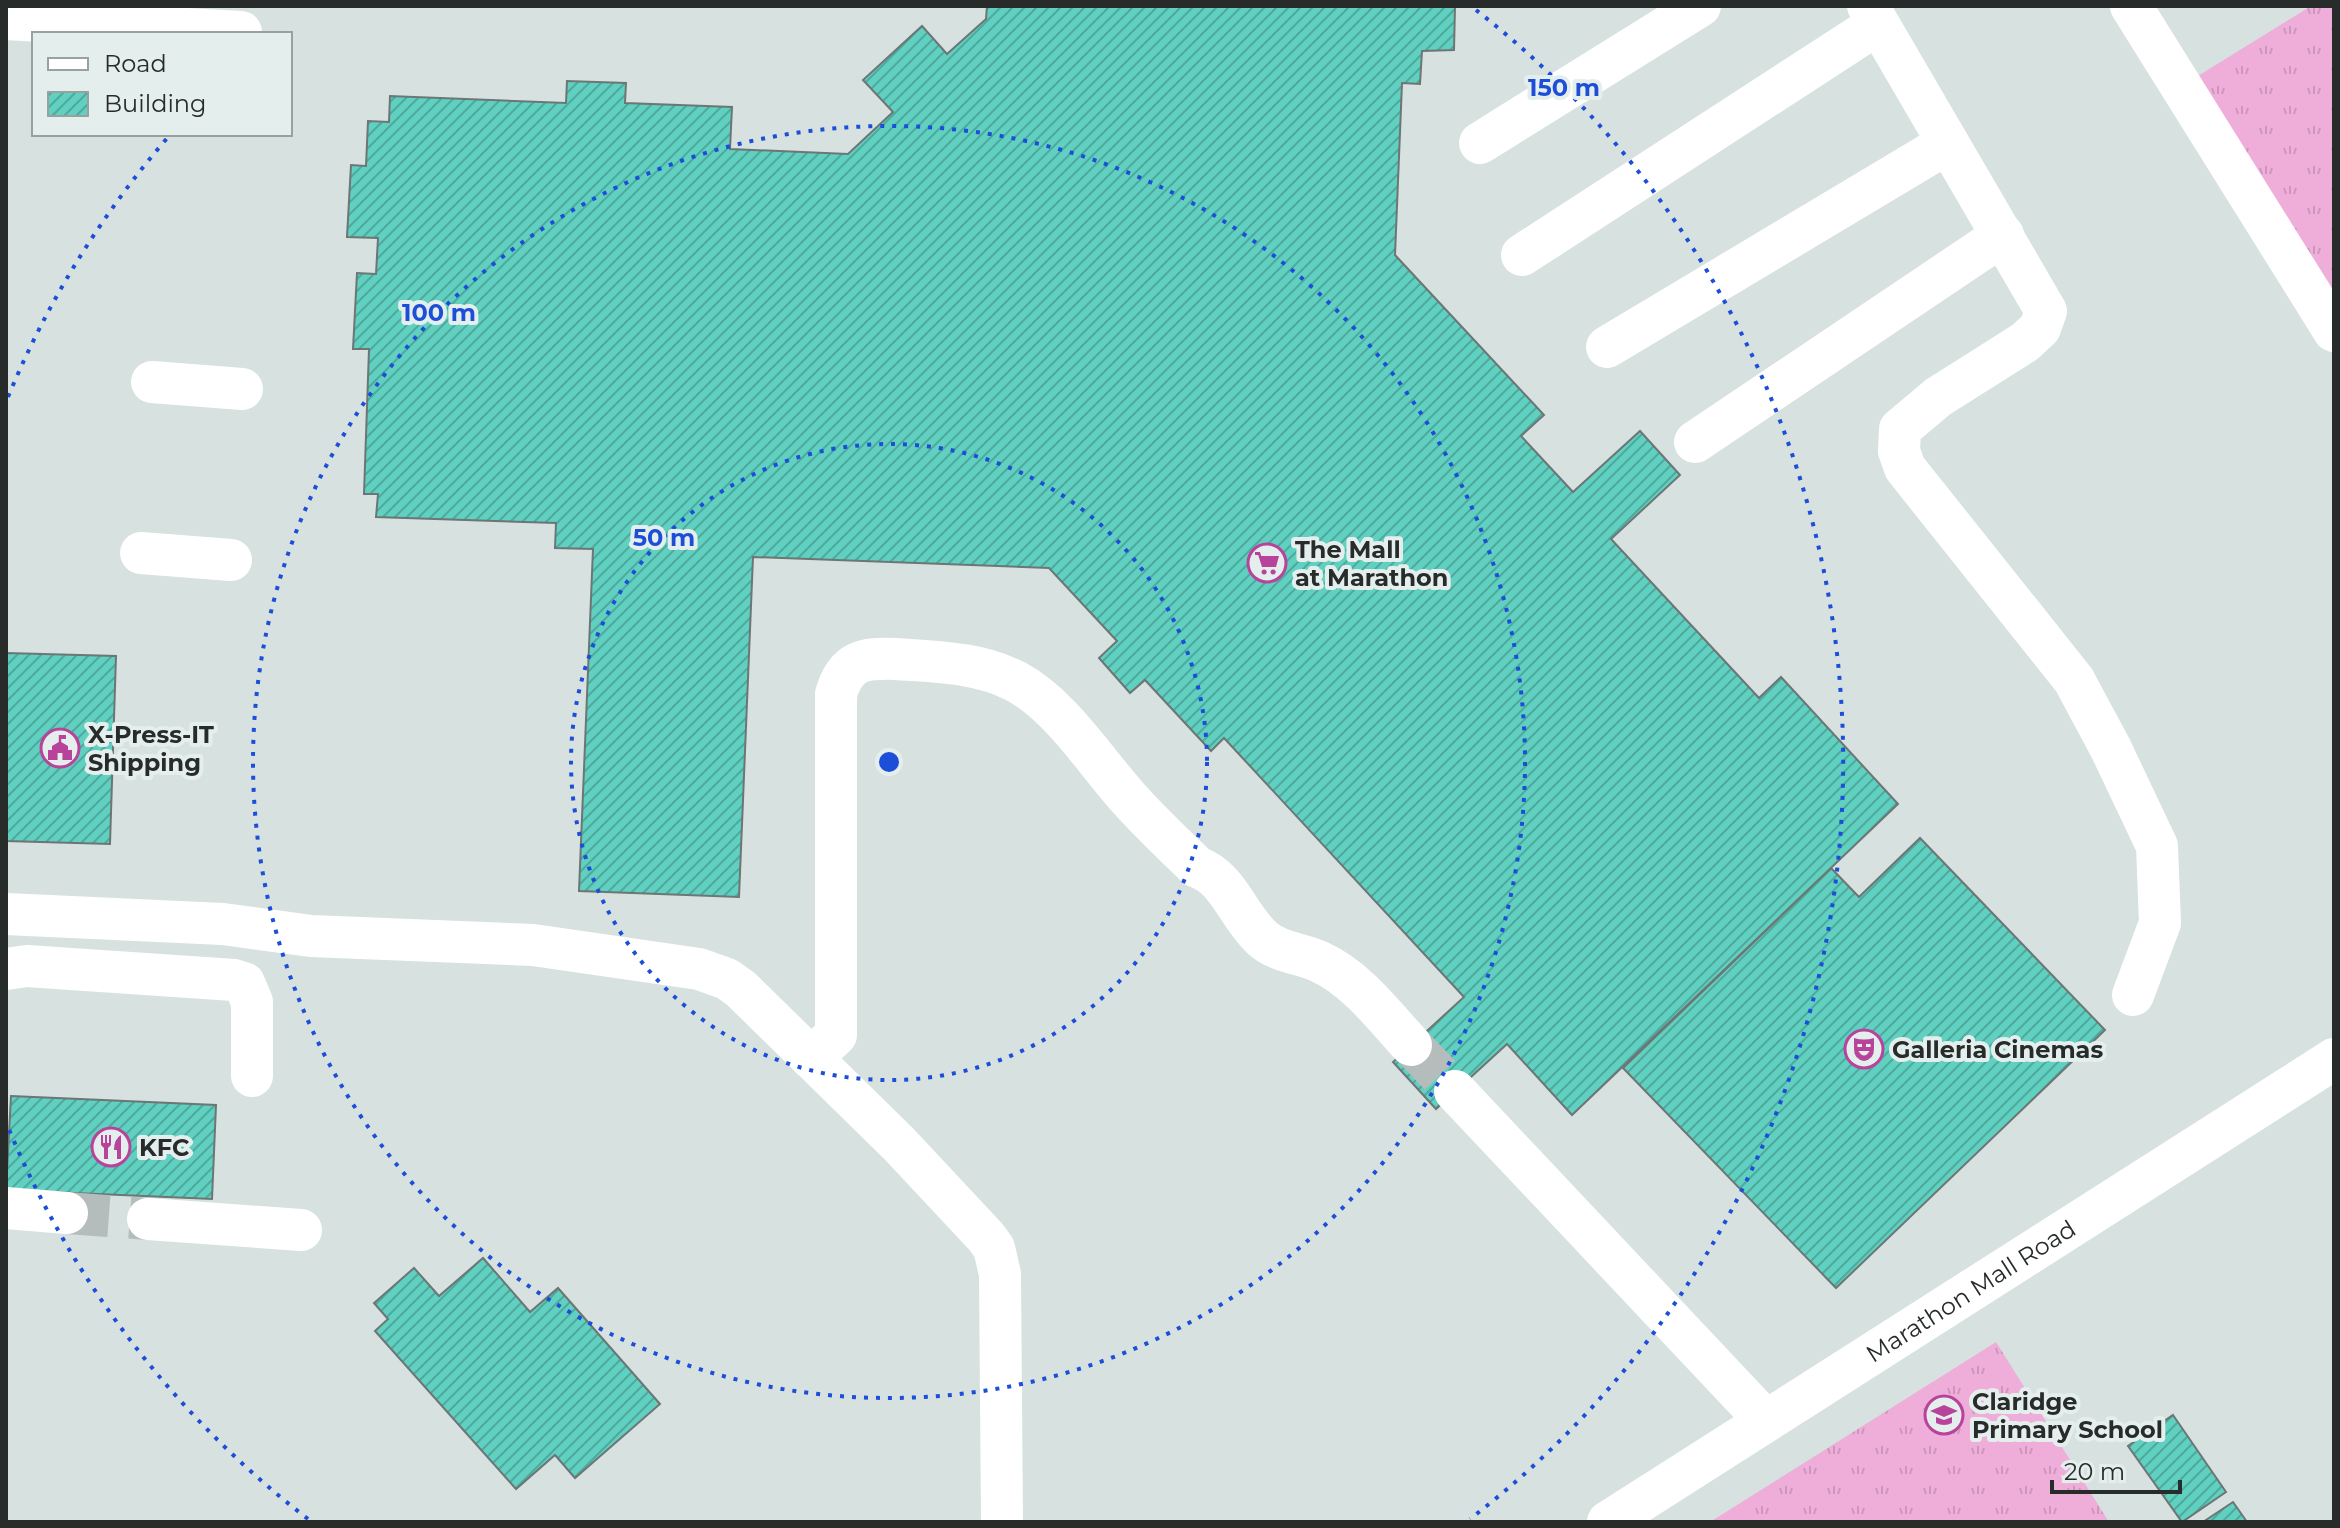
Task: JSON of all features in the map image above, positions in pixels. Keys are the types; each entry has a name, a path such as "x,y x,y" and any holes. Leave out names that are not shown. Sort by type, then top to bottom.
{"street":[{"path":"1480,143 1700,6"},
{"path":"2131,6 2334,331"},
{"path":"1522,255 1873,15 2046,311 2040,328 2025,342 1938,397 1900,429 1899,451 1905,468 2074,680 2157,846 2160,923 2133,995"},
{"path":"6,19 241,32"},
{"path":"1607,347 1948,143"},
{"path":"1695,442 2003,235"},
{"path":"152,382 242,389"},
{"path":"141,553 231,560"},
{"path":"811,1058 836,1035 836,694 841,676 852,665 864,660 882,659 947,662 983,668 1036,693 1133,803 1197,867 1210,872 1221,883 1264,940 1277,948 1321,962 1350,983 1411,1045"},
{"path":"6,914 223,924 311,936 533,945 699,969 720,976 741,989 899,1144 994,1248 1000,1274 1002,1522"},
{"path":"6,969 27,966 244,983 252,1002 252,1076"},
{"name":"Marathon Mall Road","path":"1608,1522 2334,1059"},
{"path":"1455,1091 1766,1421"},
{"path":"6,1208 67,1213"},
{"path":"148,1219 301,1230"}],"green space":[{"path":"2311,6 2334,6 2334,306 2180,87"},
{"name":"Claridge Primary School","path":"1996,1342 2109,1522 1710,1522"}],"building":[{"name":"The Mall at Marathon","path":"987,6 1455,6 1454,50 1422,51 1420,84 1402,83 1395,255 1544,415 1521,436 1573,492 1640,431 1680,475 1611,539 1759,698 1781,677 1898,804 1572,1115 1507,1044 1436,1109 1393,1062 1464,997 1224,738 1211,751 1145,680 1130,693 1099,658 1117,641 1049,568 753,557 739,897 579,891 593,549 555,548 556,523 376,517 378,494 364,494 369,349 353,349 357,273 376,274 378,238 347,237 351,165 366,166 368,121 389,122 390,96 566,103 567,81 626,83 625,103 732,107 730,149 848,154 893,112 863,80 922,26 947,54 986,19"},
{"name":"X-Press-IT Shipping","path":"6,653 116,656 110,844 6,841"},
{"name":"Galleria Cinemas","path":"1920,838 2105,1030 1836,1288 1623,1068 1831,868 1859,897"},
{"name":"KFC","path":"11,1096 216,1105 212,1199 6,1190"},
{"path":"483,1258 530,1312 558,1288 660,1404 575,1478 555,1455 516,1489 375,1331 388,1319 374,1303 414,1268 439,1296"},
{"path":"2173,1415 2226,1492 2182,1522 2128,1446"},
{"path":"2233,1502 2247,1522 2203,1522"}],"tunnel":[{"path":"1411,1045 1455,1091"},
{"path":"67,1213 148,1219"}],"place":[{"name":"The Mall at Marathon","path":"1267,563"},
{"name":"X-Press-IT Shipping","path":"60,748"},
{"name":"Galleria Cinemas","path":"1864,1049"},
{"name":"KFC","path":"111,1147"},
{"name":"Claridge Primary School","path":"1944,1415"}]}
